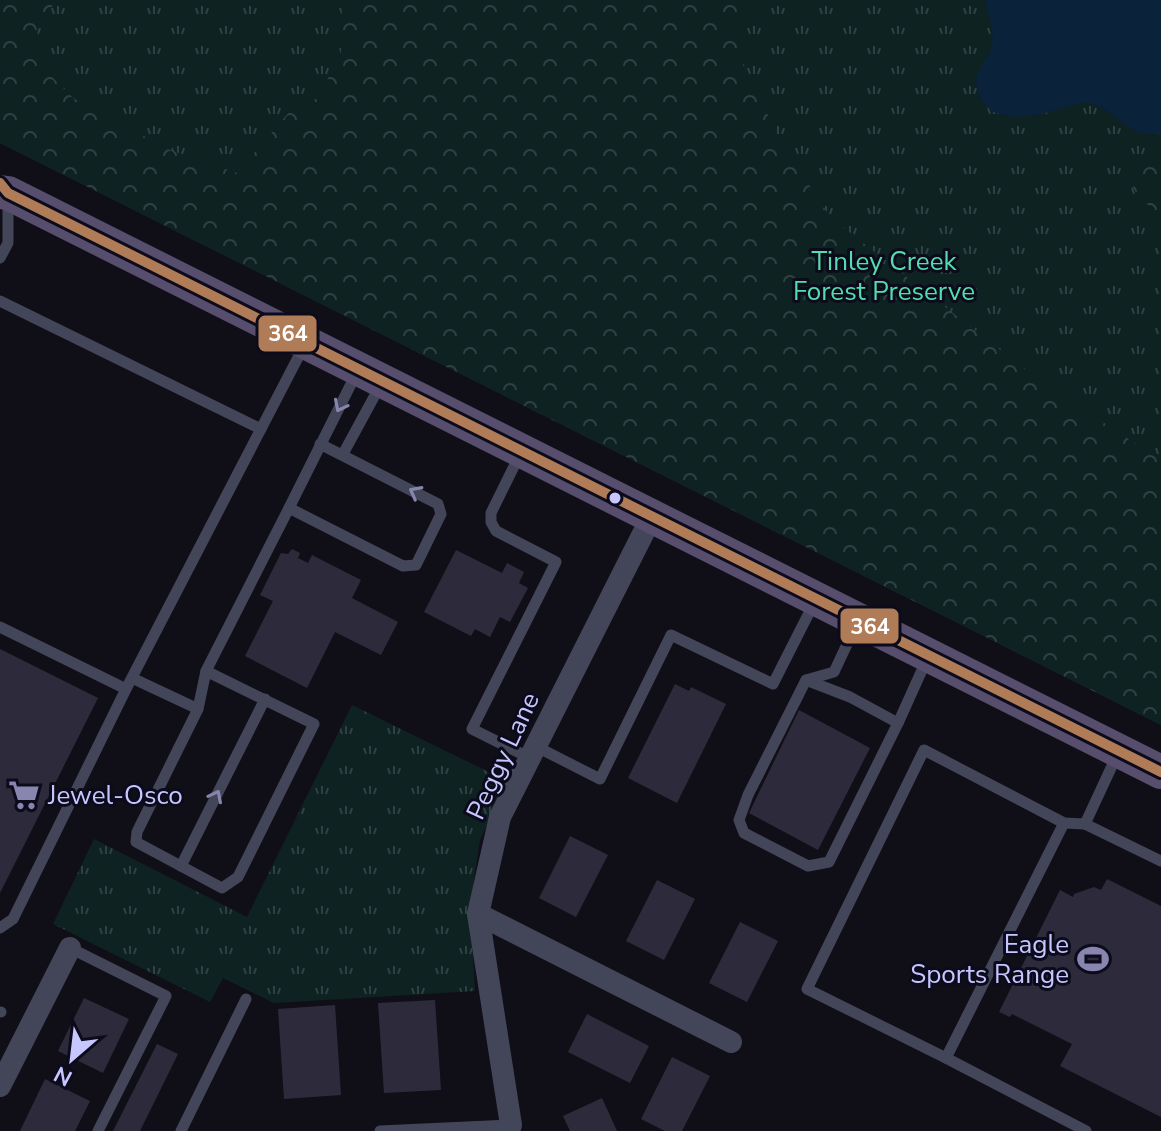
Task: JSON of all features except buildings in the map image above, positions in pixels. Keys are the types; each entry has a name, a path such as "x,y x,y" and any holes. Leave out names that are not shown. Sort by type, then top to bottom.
{"main road":[{"path":"2,192 1161,772"}],"street":[{"name":"Peggy Lane","path":"510,1128 478,914 500,817 652,516"},
{"path":"478,914 731,1042"},
{"path":"0,1086 70,948"}],"lane":[{"path":"0,258 8,243 2,192"},
{"path":"0,301 261,429"},
{"path":"0,928 13,919 126,689 307,342"},
{"path":"206,671 314,724 238,877 222,888 136,842 137,832 198,709 206,671 320,444 371,374"},
{"path":"343,454 371,374"},
{"path":"289,508 403,566 416,565 441,514 438,504 320,444"},
{"path":"522,450 491,513 491,522 496,531 556,562 472,729 600,779 671,635 773,684 817,599"},
{"path":"859,620 834,672 806,680 748,795 739,820 744,833 808,866 829,862 928,655"},
{"path":"0,627 126,689"},
{"path":"132,678 198,709"},
{"path":"806,680 850,697 898,723"},
{"path":"181,866 265,699"},
{"path":"1086,1131 807,989 924,750 1064,823 1085,824 1161,861"},
{"path":"1085,824 1119,750"},
{"path":"946,1058 1064,823"},
{"path":"70,948 166,996 98,1131"},
{"path":"181,1131 246,999"},
{"path":"380,1131 510,1128"}],"green space":[{"name":"Tinley Creek Forest Preserve","path":"0,0 1161,0 1161,725 0,143"},
{"name":"Tinley Creek Forest Preserve","path":"0,0 59,0 36,21 41,66 73,98 170,150 237,173 291,110 318,98 341,53 342,0 737,0 740,56 779,139 830,217 1040,381 1161,460 1161,725 0,143"},
{"path":"1150,156 1161,161 1161,219 1133,189 1135,168"},
{"path":"352,705 507,781 480,840 470,906 475,991 274,1003 223,978 210,1002 53,924 94,839 247,917"}],"water":[{"path":"986,0 1161,0 1161,133 1141,133 1090,103 1028,116 1002,115 990,109 981,99 976,82 992,42"}],"transit line":[{"name":"364","path":"0,183 8,193 1161,772"}],"place":[{"name":"Jewel-Osco","path":"24,795"},
{"name":"Eagle Sports Range","path":"1093,959"}]}
